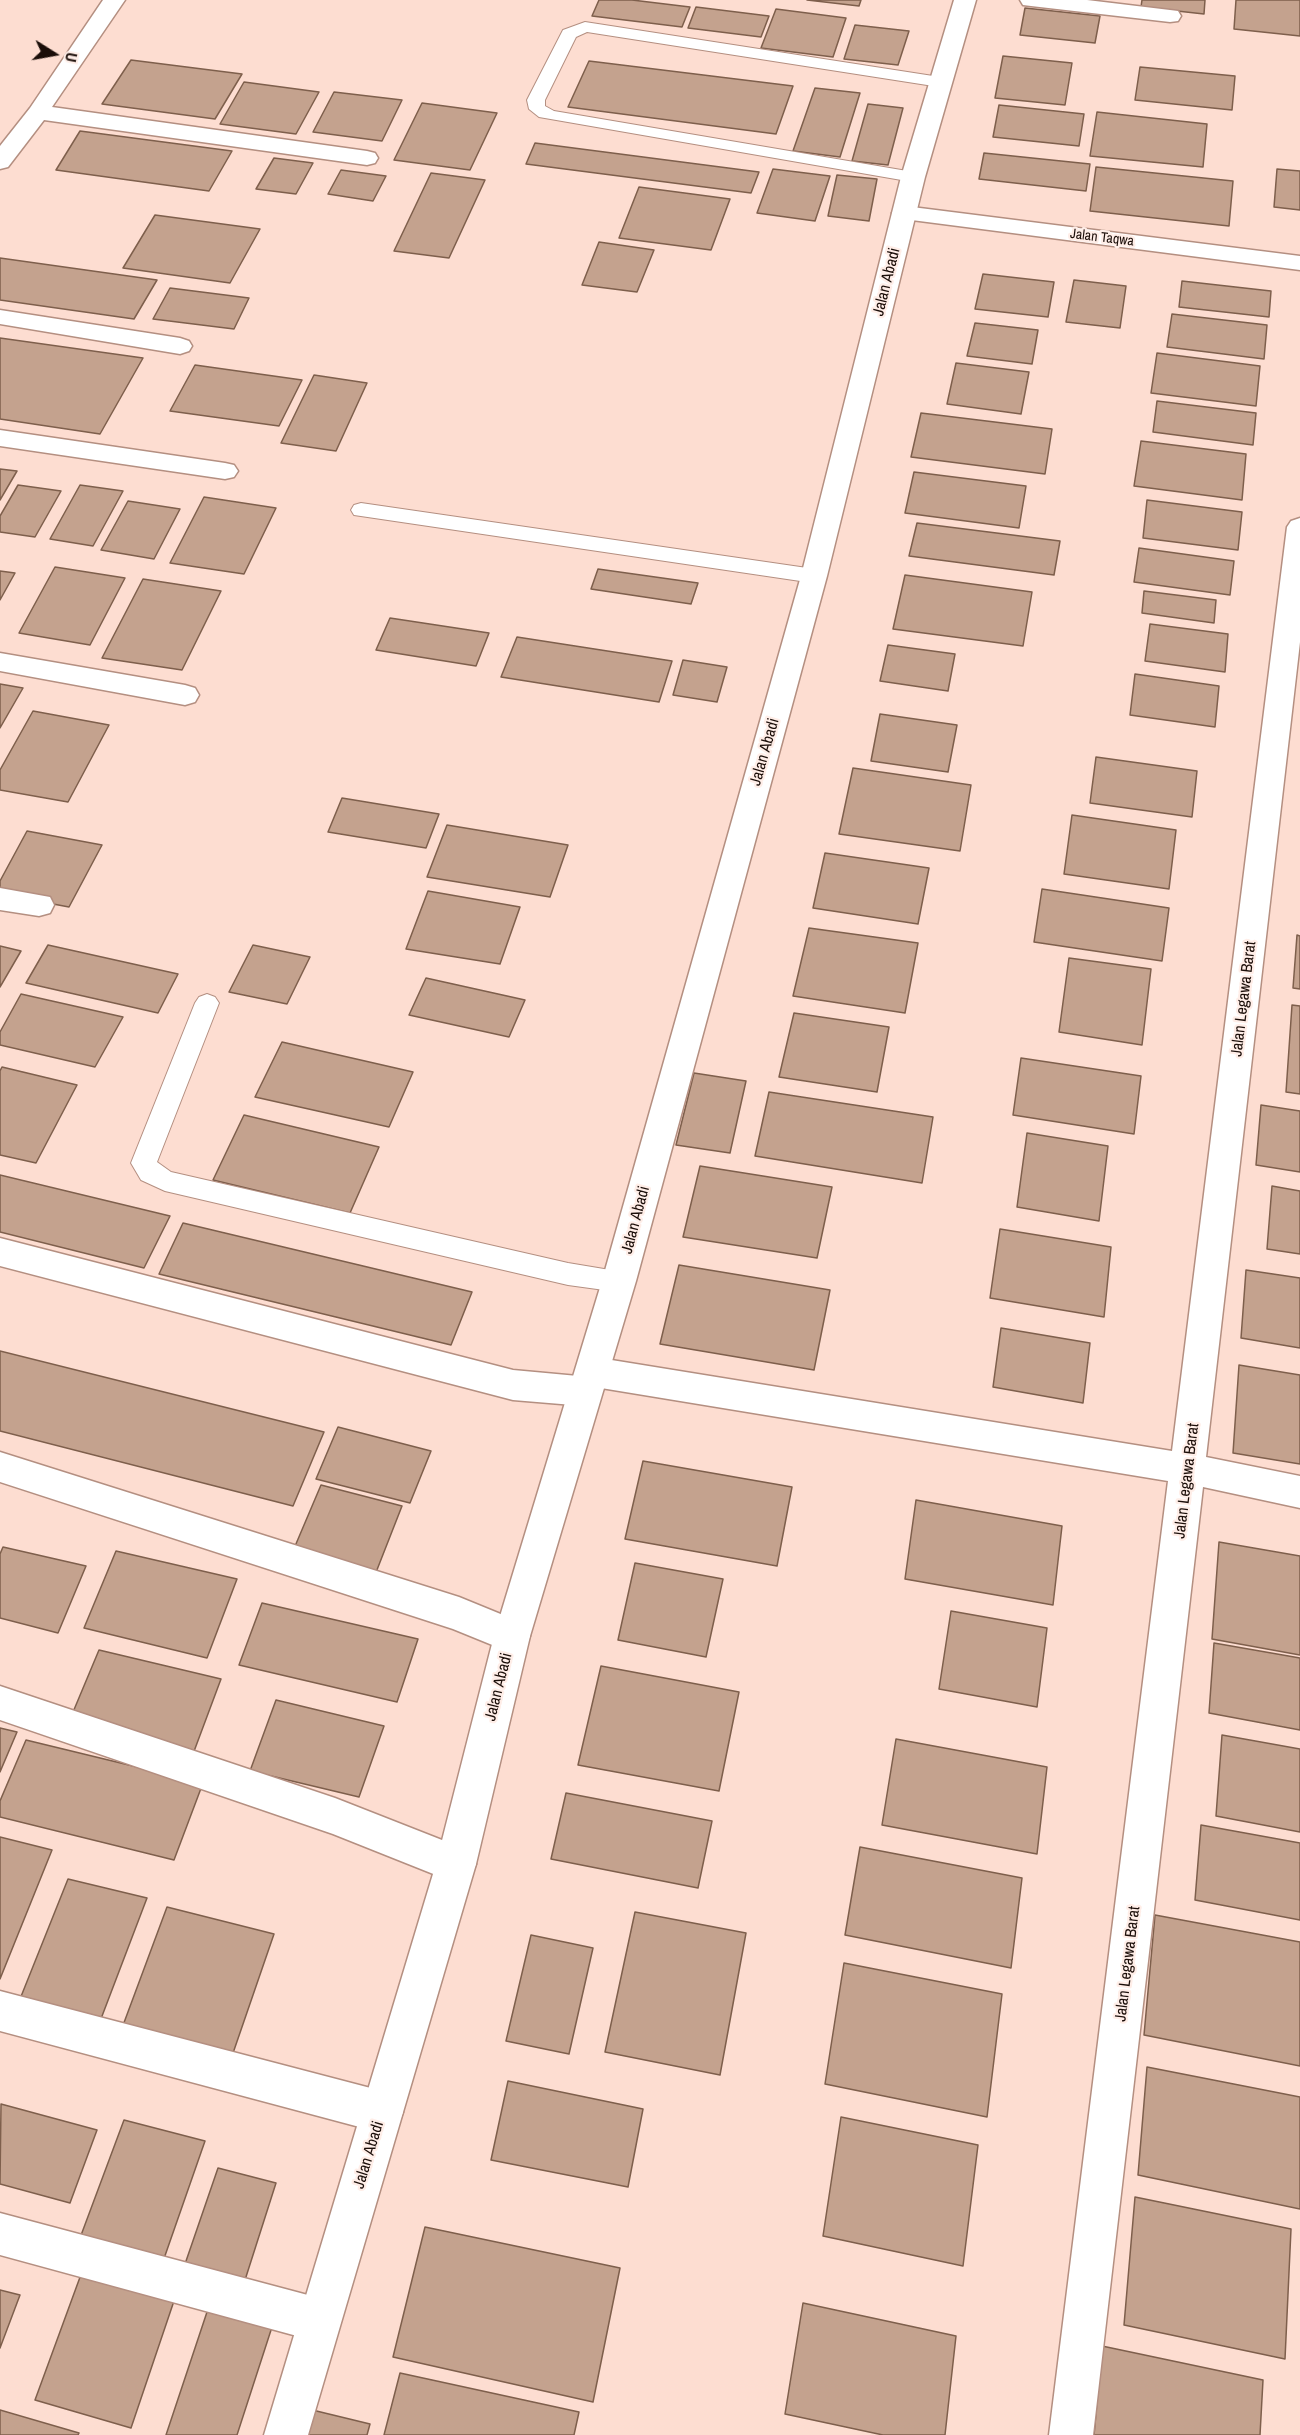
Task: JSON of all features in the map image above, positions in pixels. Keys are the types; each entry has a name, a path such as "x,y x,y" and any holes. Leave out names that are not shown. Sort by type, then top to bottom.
{"street":[{"path":"0,162 38,112 114,0"},
{"name":"Jalan Abadi","path":"286,2435 456,1864 512,1636 619,1281 814,576 913,177 965,0"},
{"path":"1031,0 1170,16"},
{"path":"38,112 367,158"},
{"name":"Jalan Taqwa","path":"904,213 1300,263"},
{"path":"0,317 180,346"},
{"path":"0,438 225,471"},
{"name":"Jalan Legawa Barat","path":"1071,2435 1300,527"},
{"path":"0,662 185,695"},
{"path":"0,898 39,905"},
{"path":"0,1252 513,1385 589,1382 1188,1469 1300,1492"},
{"path":"0,1467 459,1614 512,1636"},
{"path":"0,1703 335,1816 456,1864"},
{"path":"0,2011 382,2112"},
{"path":"0,2234 319,2320"}],"lane":[{"path":"913,177 551,116 540,112 536,100 569,34 585,27 940,82"},
{"path":"361,510 814,576"},
{"path":"207,1003 144,1163 150,1173 165,1181 556,1271 619,1281"}],"building":[{"path":"599,0 632,0 690,7 682,27 592,16"},
{"path":"807,0 861,0 859,6"},
{"path":"1142,0 1205,0 1204,14 1141,7"},
{"path":"1236,0 1300,0 1300,36 1234,29"},
{"path":"696,7 769,16 761,37 688,28"},
{"path":"1025,8 1100,16 1095,43 1020,35"},
{"path":"776,9 846,18 833,57 761,48"},
{"path":"855,25 909,31 898,65 844,59"},
{"path":"1003,56 1072,63 1065,105 995,98"},
{"path":"131,60 242,74 215,119 102,104"},
{"path":"589,61 793,86 776,134 568,107"},
{"path":"1140,67 1235,76 1232,110 1135,100"},
{"path":"244,82 319,92 296,134 220,124"},
{"path":"815,88 860,93 840,157 793,151"},
{"path":"334,92 402,100 382,141 313,132"},
{"path":"422,103 497,113 470,170 394,160"},
{"path":"868,104 903,108 888,165 852,161"},
{"path":"999,105 1084,114 1079,146 993,137"},
{"path":"1097,112 1207,124 1203,167 1090,156"},
{"path":"80,131 232,151 209,191 56,170"},
{"path":"535,143 759,172 751,193 526,164"},
{"path":"984,153 1090,164 1086,191 979,179"},
{"path":"274,158 313,163 296,194 256,189"},
{"path":"1096,167 1233,181 1229,226 1090,211"},
{"path":"773,169 830,176 815,221 757,213"},
{"path":"1277,169 1300,171 1300,210 1274,207"},
{"path":"341,170 386,176 373,201 328,194"},
{"path":"431,173 485,180 449,258 394,251"},
{"path":"837,175 877,179 869,221 828,216"},
{"path":"639,187 730,199 711,250 619,238"},
{"path":"155,215 260,229 230,283 123,268"},
{"path":"599,242 654,250 637,292 582,285"},
{"path":"0,258 157,280 134,319 0,300"},
{"path":"983,274 1054,282 1048,317 975,309"},
{"path":"1074,280 1126,286 1120,328 1066,322"},
{"path":"1182,281 1271,291 1269,317 1179,307"},
{"path":"170,288 249,298 234,329 153,319"},
{"path":"1172,314 1267,325 1264,359 1167,347"},
{"path":"975,323 1038,330 1032,364 967,356"},
{"path":"0,338 143,358 100,434 0,419"},
{"path":"1157,353 1260,366 1256,406 1151,393"},
{"path":"956,363 1029,372 1021,414 947,404"},
{"path":"195,365 302,380 279,426 170,411"},
{"path":"314,375 367,383 336,451 281,443"},
{"path":"1157,401 1256,413 1253,445 1153,432"},
{"path":"921,413 1052,429 1045,474 911,457"},
{"path":"1141,441 1246,454 1242,500 1134,486"},
{"path":"0,469 17,471 0,500"},
{"path":"914,472 1026,486 1019,528 905,513"},
{"path":"18,485 61,491 35,537 0,532 0,516"},
{"path":"80,485 123,491 93,546 50,539"},
{"path":"204,497 276,508 244,574 170,563"},
{"path":"1147,500 1242,512 1238,550 1143,538"},
{"path":"128,501 180,509 154,559 101,550"},
{"path":"917,523 1060,541 1054,575 909,556"},
{"path":"1139,548 1234,561 1230,595 1134,582"},
{"path":"55,567 125,578 90,645 19,633"},
{"path":"598,569 698,583 691,604 591,589"},
{"path":"0,571 15,573 0,600"},
{"path":"905,575 1032,592 1023,646 893,629"},
{"path":"143,579 221,591 182,670 102,658"},
{"path":"1144,591 1216,600 1214,623 1142,613"},
{"path":"390,618 489,633 476,666 376,650"},
{"path":"1150,624 1228,634 1225,672 1145,661"},
{"path":"517,637 672,661 659,702 501,677"},
{"path":"888,645 955,654 948,691 880,681"},
{"path":"683,660 727,667 717,702 673,695"},
{"path":"1135,674 1219,686 1215,727 1130,715"},
{"path":"0,684 23,688 0,728"},
{"path":"33,711 109,725 68,802 0,790 0,770"},
{"path":"880,714 957,725 948,772 871,761"},
{"path":"1096,757 1197,771 1192,817 1090,803"},
{"path":"853,768 971,785 960,851 839,834"},
{"path":"342,798 439,814 426,848 328,832"},
{"path":"1072,815 1176,830 1169,889 1064,874"},
{"path":"447,825 568,845 550,897 427,877"},
{"path":"27,831 102,845 69,907 0,894 0,881"},
{"path":"825,853 929,868 918,924 813,908"},
{"path":"1042,889 1169,908 1162,961 1034,942"},
{"path":"428,891 520,907 500,964 406,949"},
{"path":"809,928 918,943 905,1013 793,996"},
{"path":"1297,935 1300,936 1300,989 1293,988"},
{"path":"48,945 178,974 158,1013 26,983"},
{"path":"253,945 310,957 287,1004 229,992"},
{"path":"0,946 21,951 0,987"},
{"path":"1069,958 1151,969 1142,1045 1059,1032"},
{"path":"426,978 525,1000 509,1037 409,1015"},
{"path":"21,994 123,1017 95,1067 0,1045 0,1032"},
{"path":"1292,1005 1300,1006 1300,1094 1286,1092"},
{"path":"794,1013 889,1027 877,1092 779,1077"},
{"path":"282,1042 413,1072 389,1127 255,1097"},
{"path":"1021,1058 1141,1076 1134,1134 1013,1115"},
{"path":"2,1067 77,1085 36,1163 0,1155 0,1071"},
{"path":"694,1073 746,1081 730,1153 676,1145"},
{"path":"769,1092 933,1117 922,1183 755,1156"},
{"path":"1261,1105 1300,1111 1300,1172 1256,1165"},
{"path":"244,1115 379,1147 350,1213 213,1180"},
{"path":"1027,1133 1108,1146 1099,1221 1017,1207"},
{"path":"700,1166 832,1187 817,1258 683,1237"},
{"path":"0,1175 170,1216 144,1268 0,1232"},
{"path":"1272,1186 1300,1191 1300,1254 1267,1249"},
{"path":"183,1223 472,1292 451,1345 159,1274"},
{"path":"1000,1229 1111,1247 1104,1317 990,1298"},
{"path":"679,1265 830,1290 814,1370 660,1344"},
{"path":"1246,1270 1300,1278 1300,1348 1241,1338"},
{"path":"1001,1328 1090,1343 1083,1403 993,1387"},
{"path":"0,1351 324,1432 293,1506 0,1431"},
{"path":"1239,1365 1300,1375 1300,1464 1233,1453"},
{"path":"338,1427 431,1451 410,1503 316,1479"},
{"path":"643,1461 792,1487 777,1566 625,1539"},
{"path":"321,1485 402,1506 373,1580 290,1558"},
{"path":"916,1500 1062,1526 1053,1605 905,1579"},
{"path":"1219,1542 1300,1556 1300,1655 1212,1639"},
{"path":"3,1547 86,1566 58,1633 0,1618 0,1554"},
{"path":"116,1551 237,1579 207,1658 84,1628"},
{"path":"635,1563 723,1579 706,1657 618,1640"},
{"path":"262,1603 418,1639 397,1702 239,1665"},
{"path":"951,1611 1047,1628 1037,1707 939,1689"},
{"path":"1214,1643 1300,1658 1300,1730 1209,1713"},
{"path":"99,1650 221,1679 193,1754 68,1724"},
{"path":"601,1666 739,1692 719,1791 578,1765"},
{"path":"276,1700 384,1726 359,1797 250,1771"},
{"path":"0,1728 17,1732 0,1772"},
{"path":"1222,1735 1300,1749 1300,1832 1216,1816"},
{"path":"896,1739 1047,1767 1037,1854 882,1825"},
{"path":"26,1740 203,1783 174,1860 0,1817 0,1801"},
{"path":"566,1793 712,1821 698,1888 551,1859"},
{"path":"1201,1825 1300,1843 1300,1920 1195,1900"},
{"path":"0,1837 52,1850 0,1979"},
{"path":"860,1847 1022,1878 1011,1968 845,1935"},
{"path":"68,1879 147,1898 99,2024 18,2004"},
{"path":"167,1907 274,1934 232,2056 122,2028"},
{"path":"635,1912 746,1933 720,2075 605,2052"},
{"path":"1155,1915 1300,1942 1300,2066 1144,2035"},
{"path":"531,1935 593,1948 569,2054 506,2041"},
{"path":"844,1963 1002,1994 987,2117 825,2084"},
{"path":"1147,2067 1300,2097 1300,2209 1138,2175"},
{"path":"508,2081 643,2109 628,2187 491,2160"},
{"path":"1,2104 97,2130 70,2203 0,2184"},
{"path":"841,2117 978,2145 963,2266 823,2236"},
{"path":"124,2120 205,2141 160,2270 77,2246"},
{"path":"218,2168 276,2183 245,2280 185,2264"},
{"path":"1135,2197 1291,2229 1285,2359 1124,2325"},
{"path":"425,2227 620,2268 593,2402 393,2357"},
{"path":"83,2269 176,2295 131,2428 35,2400"},
{"path":"0,2290 20,2295 0,2348"},
{"path":"803,2303 956,2336 945,2435 883,2435 785,2414"},
{"path":"208,2309 272,2327 237,2435 166,2435"},
{"path":"1102,2346 1263,2380 1260,2435 1094,2435"},
{"path":"400,2373 579,2412 574,2435 384,2435"},
{"path":"300,2407 370,2424 367,2435 292,2435"},
{"path":"0,2410 79,2433 78,2435 0,2435"}]}
